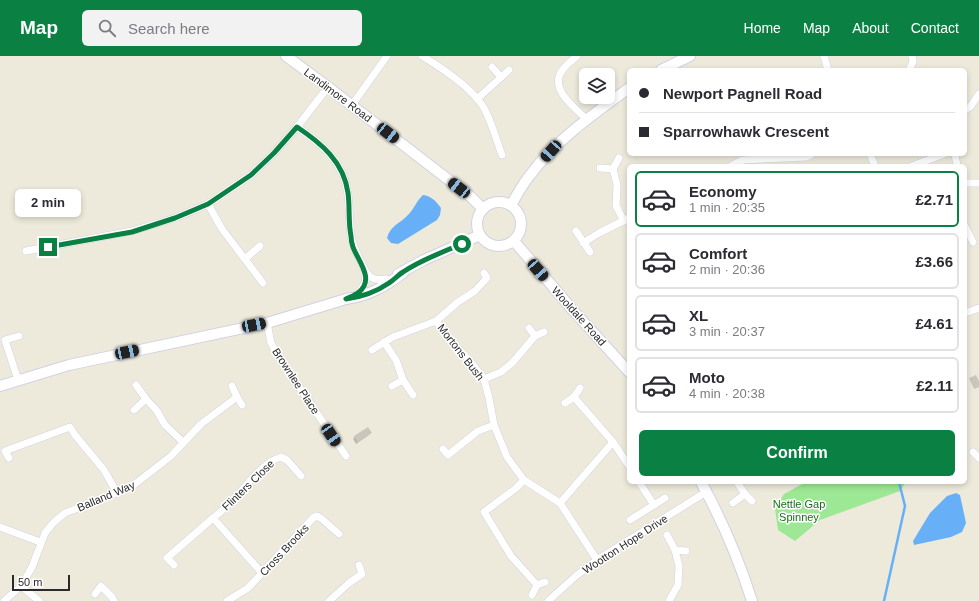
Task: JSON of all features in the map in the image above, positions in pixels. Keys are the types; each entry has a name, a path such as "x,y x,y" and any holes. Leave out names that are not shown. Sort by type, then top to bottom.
{"main road":[{"name":"Landimore Road","path":"286,56 328,86 471,197 483,209"},
{"path":"665,68 690,56"},
{"path":"511,205 531,174 551,151 586,119 627,89"},
{"path":"504,202 511,205 517,211 521,218 521,227 519,235 514,241 499,247 491,245 485,241 477,229 479,215 483,209 489,204 504,202"},
{"path":"0,386 69,365 267,323 346,299 359,297 371,293 389,283 424,260 480,235"},
{"name":"Wooldale Road","path":"514,241 571,308 627,370"},
{"path":"346,299 360,291 404,272"},
{"path":"701,484 725,527 746,580 752,601"}],"street":[{"path":"352,105 387,56"},
{"path":"422,56 442,69 477,99 489,119 502,155"},
{"path":"577,56 565,66 560,74 558,82 561,92 586,119"},
{"path":"824,56 827,68"},
{"path":"910,68 913,62 912,56"},
{"path":"492,67 501,77"},
{"path":"477,99 509,70"},
{"path":"26,251 132,232 175,218 208,204 251,175 274,153 297,127 328,86"},
{"path":"967,109 979,94"},
{"path":"297,127 317,140 336,162 343,176 348,192 353,247 366,274 373,279 386,279"},
{"path":"733,164 742,157 808,156"},
{"path":"917,164 939,156"},
{"path":"583,243 599,233 626,220 616,206 617,186 613,169 619,158"},
{"path":"600,168 613,169"},
{"path":"967,183 979,183"},
{"path":"208,204 222,229 262,283"},
{"path":"576,231 590,252"},
{"path":"967,231 973,242"},
{"path":"245,259 260,246"},
{"path":"372,350 393,337 436,321 458,302 475,291 487,278 484,273"},
{"path":"360,291 365,283 366,274"},
{"path":"967,313 979,310"},
{"name":"Mortons Bush","path":"436,321 447,337 469,360 484,379 494,425 507,457 524,480 560,503 597,560"},
{"name":"Brownlee Place","path":"267,323 271,343 280,360 346,456"},
{"path":"529,328 535,336"},
{"path":"484,379 501,372 513,362 535,336 544,332"},
{"path":"18,380 5,340 19,336"},
{"path":"384,342 396,360 403,380 413,395"},
{"path":"392,386 403,380"},
{"path":"136,384 146,399 158,411 165,425 183,442"},
{"path":"232,386 242,406"},
{"path":"564,403 574,397 580,388"},
{"name":"Balland Way","path":"4,601 20,586 32,567 40,542 54,522 65,513 117,493 150,474 171,456 201,424 237,397"},
{"path":"574,397 614,442 627,463"},
{"path":"134,410 146,399"},
{"path":"67,419 75,435 104,470 117,493"},
{"path":"443,449 448,455 478,431 494,425"},
{"path":"9,458 5,452 70,427"},
{"path":"560,503 614,442"},
{"path":"973,452 979,458"},
{"name":"Flinters Close","path":"174,565 167,558 232,502 262,468 276,458 281,457 287,460 301,476"},
{"path":"524,480 515,490 484,512 511,556 538,585"},
{"path":"640,484 654,505"},
{"path":"739,484 745,494 752,501"},
{"name":"Wootton Hope Drive","path":"553,599 576,575 597,560 706,492"},
{"path":"733,502 745,494"},
{"path":"630,520 665,498"},
{"name":"Cross Brooks","path":"227,601 248,588 313,518 317,516 322,518 339,534"},
{"name":"Flinters Close","path":"213,518 262,573"},
{"path":"0,527 40,542"},
{"path":"667,535 675,550 679,566 678,585 669,601"},
{"path":"675,550 686,551"},
{"path":"329,601 349,583 362,574 359,565"},
{"path":"532,595 538,585 545,582"},
{"path":"20,586 40,601"},
{"path":"95,594 101,586 114,601"}],"green space":[{"name":"Nettle Gap Spinney","path":"802,484 905,484 900,491 820,520 795,541 778,530 775,509 784,494"}],"water":[{"path":"423,195 433,199 441,208 440,215 437,220 398,244 391,243 387,238 390,231 409,214"},
{"path":"956,493 960,495 966,523 962,532 951,537 914,545 913,541 930,513 947,496"}],"building":[{"path":"976,375 979,381 979,387 974,389 969,378"},
{"path":"368,427 372,433 358,442 354,436"}],"waterway":[{"path":"884,601 905,506 900,484"}],"route":[{"path":"48,247 132,232 175,218 208,204 251,175 274,153 297,127 317,140 336,162 343,176 348,192 353,247 366,274 365,283 360,291 346,299 371,293 424,260 462,244"}]}
